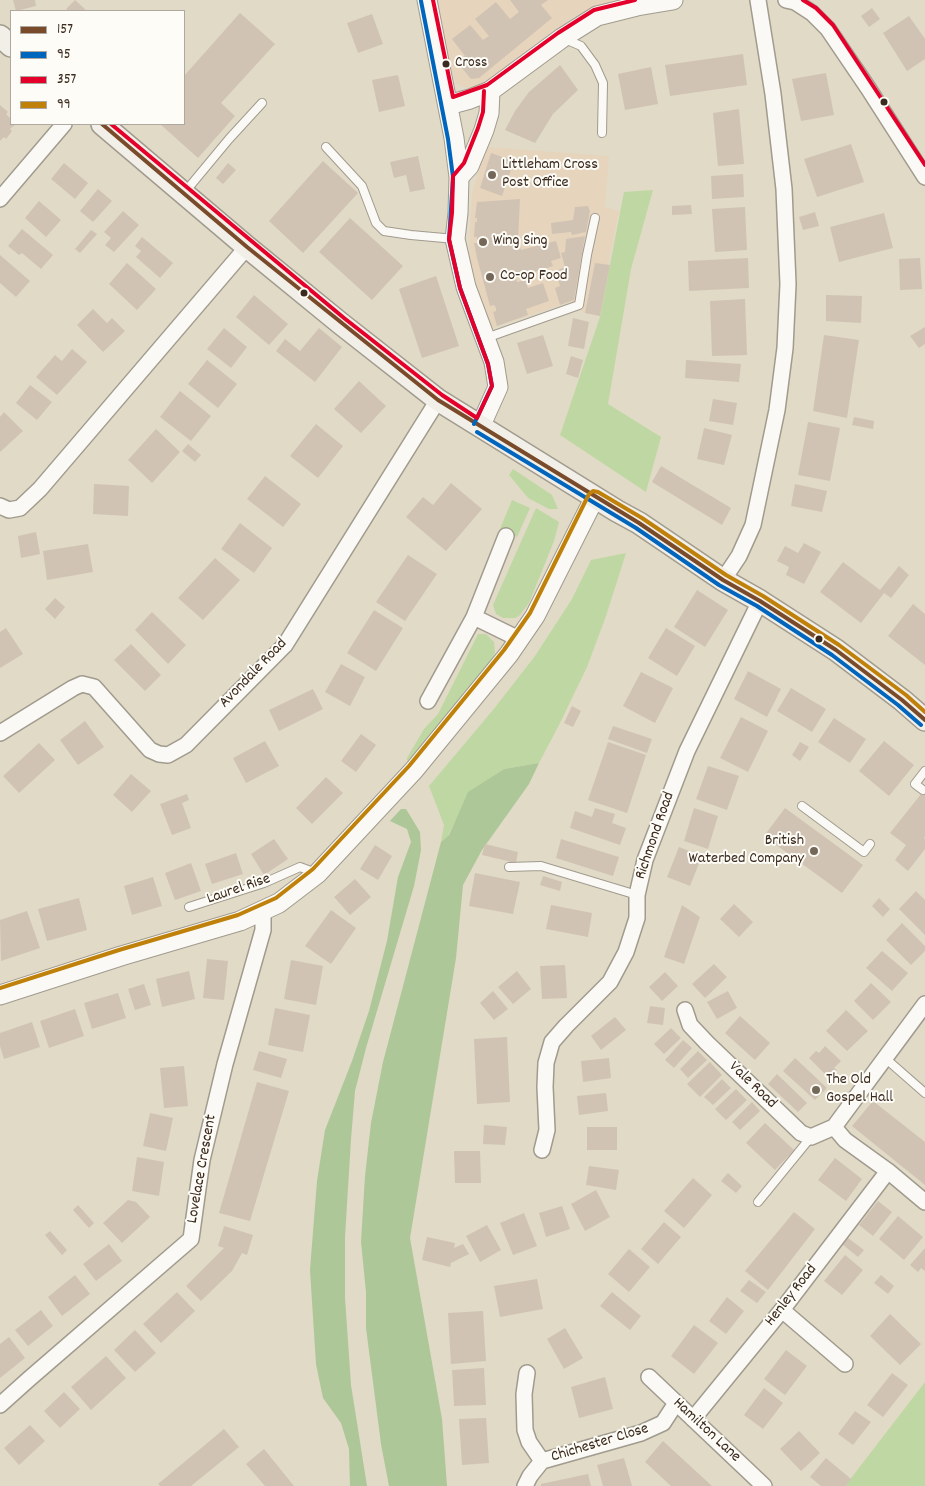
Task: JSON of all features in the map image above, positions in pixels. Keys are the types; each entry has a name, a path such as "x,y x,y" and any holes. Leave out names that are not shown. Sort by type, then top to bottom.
{"main road":[{"path":"0,36 10,45"},
{"path":"103,125 247,247 438,400 640,523 723,580 760,601 836,650 902,700 925,720"}],"street":[{"path":"426,0 448,105 459,177 455,239 466,287 494,362 498,387 480,427"},
{"path":"448,105 490,92 562,38 597,16 636,3 673,0"},
{"path":"723,580 739,556 753,525 776,410 785,348 788,284 784,189 773,94 758,0"},
{"path":"786,0 795,2 812,13 828,30 925,177"},
{"path":"459,177 469,166 484,130 489,113 490,92"},
{"path":"0,199 63,125"},
{"path":"0,506 9,510 20,508 40,488 247,247"},
{"name":"Avondale Road","path":"0,733 82,684 94,687 150,750 159,754 168,754 186,745 285,645 438,400"},
{"path":"0,995 120,956 240,922 280,903 318,874 414,770 509,654 535,616 595,497"},
{"path":"428,701 474,618 506,536"},
{"name":"Richmond Road","path":"542,1150 547,1130 546,1063 552,1042 610,982 626,952 637,918 637,895 645,860 687,751 760,601"},
{"path":"474,618 519,639"},
{"name":"Lovelace Crescent","path":"0,1405 192,1239 202,1160 225,1064 263,930 263,912"},
{"path":"811,1137 834,1127 925,1004"},
{"name":"Vale Road","path":"685,1010 690,1025 707,1043 801,1133 811,1137"},
{"path":"834,1127 846,1140 888,1171 925,1202"},
{"name":"Henley Road","path":"693,1418 782,1310 888,1171"},
{"path":"782,1310 845,1364"},
{"name":"Chichester Close","path":"527,1373 524,1394 525,1430 529,1442 542,1462"},
{"name":"Hamilton Lane","path":"649,1377 764,1486"},
{"name":"Chichester Close","path":"525,1486 530,1476 542,1462 641,1433 663,1422 676,1403"}],"lane":[{"path":"562,38 581,46 595,65 603,84 602,133"},
{"path":"184,193 262,103"},
{"path":"326,147 362,186 376,223 384,231 455,239"},
{"path":"485,338 579,306 595,218"},
{"path":"923,790 915,784 925,771"},
{"path":"802,806 864,852 870,844"},
{"path":"509,867 541,866 637,895"},
{"name":"Laurel Rise","path":"189,907 264,883 300,867 318,874"},
{"path":"885,1058 925,1093"},
{"path":"758,1202 811,1137"}],"shaded area":[{"path":"434,0 623,0 576,15 535,44 493,79 475,90 456,84 444,46"},
{"path":"486,147 609,156 605,207 619,211 598,315 585,313 570,302 492,328 469,259 472,195"}],"green space":[{"path":"653,190 631,269 608,404 661,437 646,492 560,435 600,317 624,192"},
{"path":"513,469 552,495 558,509 549,509 528,498 509,475"},
{"path":"512,500 530,508 517,537 500,529"},
{"path":"536,508 559,522 554,541 529,603 519,616 503,618 496,614 493,605"},
{"path":"626,553 587,667 539,763 504,769 469,792 448,836 441,842 444,825 429,786 493,710 535,656 572,599 591,560"},
{"path":"478,634 486,634 494,642 495,653 489,664 412,758 407,761 424,729 438,714"},
{"path":"539,763 529,784 482,850 463,885 456,958 410,1238 442,1419 447,1486 389,1486 381,1444 366,1328 366,1292 361,1242 365,1176 371,1123 383,1062 441,842 449,835 468,792 504,769"},
{"path":"401,809 406,809 420,832 421,850 414,886 355,1091 351,1139 345,1237 345,1298 351,1385 367,1486 350,1486 349,1449 341,1423 323,1398 316,1364 310,1270 317,1181 325,1130 369,1011 387,941 398,877 411,842 407,829 390,821"},
{"path":"925,1382 925,1486 845,1486"}],"building":[{"path":"13,0 35,0 36,6 16,10"},
{"path":"75,0 86,10 68,10 66,9"},
{"path":"510,0 548,0 541,5 552,18 479,78 471,79 457,62 465,56 452,39 470,25 483,40 489,36 475,19 496,2 510,19 519,12"},
{"path":"872,8 880,19 869,27 861,16"},
{"path":"240,13 275,44 221,103 235,116 198,158 161,125 185,125 185,75"},
{"path":"372,14 383,44 358,53 347,23"},
{"path":"909,16 925,39 925,59 907,71 883,33"},
{"path":"743,54 747,85 670,96 665,65"},
{"path":"560,65 578,90 553,114 535,143 505,130 515,111 529,92"},
{"path":"651,67 658,104 625,110 618,74"},
{"path":"826,73 834,115 801,121 792,79"},
{"path":"398,75 405,106 379,112 372,80"},
{"path":"0,105 8,112 6,114 10,118 10,125 15,125 10,129 12,131 6,139 4,137 0,141"},
{"path":"739,109 744,164 718,166 713,113"},
{"path":"851,144 864,182 817,197 804,159"},
{"path":"491,153 514,161 502,196 480,188"},
{"path":"418,156 425,189 410,192 406,175 394,178 390,162"},
{"path":"323,161 358,193 303,253 269,221"},
{"path":"64,163 88,183 75,199 51,179"},
{"path":"228,163 236,170 223,184 216,178"},
{"path":"743,174 744,197 712,199 711,176"},
{"path":"98,189 112,201 93,222 80,211"},
{"path":"520,199 518,240 521,250 556,241 561,258 551,261 553,266 516,278 517,282 525,280 528,288 543,283 549,301 526,309 528,315 497,326 493,312 496,311 496,308 494,305 490,306 474,243 477,243 477,237 474,237 475,222 477,222 477,218 475,218 477,202"},
{"path":"39,201 61,220 46,237 25,218"},
{"path":"691,205 692,214 672,215 672,206"},
{"path":"588,206 590,211 586,232 572,235 571,232 552,234 551,223 573,220 575,207"},
{"path":"745,207 747,250 715,252 712,209"},
{"path":"123,211 139,225 114,252 105,245 111,238 104,232"},
{"path":"815,212 819,226 803,230 799,217"},
{"path":"884,213 893,248 839,262 830,227"},
{"path":"350,218 403,266 372,300 319,252"},
{"path":"22,229 53,255 41,269 22,253 19,255 8,246"},
{"path":"91,230 97,234 80,253 75,249"},
{"path":"585,236 574,300 560,305 555,288 560,286 556,271 565,267 561,253 565,252 566,239"},
{"path":"142,237 173,263 160,278 136,257 141,251 135,246"},
{"path":"0,255 30,281 16,297 0,283"},
{"path":"748,258 749,288 689,291 688,261"},
{"path":"920,258 922,289 900,290 899,259"},
{"path":"127,263 156,289 137,310 109,284"},
{"path":"595,263 610,265 600,316 585,313"},
{"path":"436,276 459,346 422,358 399,289"},
{"path":"254,295 288,324 269,345 236,317"},
{"path":"826,295 862,296 861,323 826,321"},
{"path":"745,299 747,355 712,356 710,301"},
{"path":"93,309 107,323 112,318 125,331 103,352 77,325"},
{"path":"573,318 589,322 584,349 568,346"},
{"path":"925,327 925,344 919,348 910,336"},
{"path":"224,328 247,347 231,368 207,349"},
{"path":"319,328 342,347 315,382 276,351 285,339 300,351"},
{"path":"543,335 553,366 527,374 517,343"},
{"path":"824,335 859,340 847,418 813,411"},
{"path":"72,349 87,362 57,395 36,377 55,355 62,361"},
{"path":"571,356 583,360 578,378 566,374"},
{"path":"207,360 237,384 218,408 188,384"},
{"path":"686,360 741,364 739,382 685,378"},
{"path":"359,381 386,406 361,433 334,409"},
{"path":"30,385 52,402 37,420 16,403"},
{"path":"180,391 211,416 191,441 160,417"},
{"path":"713,399 737,403 733,425 709,421"},
{"path":"4,412 23,431 0,452 0,417"},
{"path":"854,417 874,421 873,429 852,425"},
{"path":"808,422 840,428 830,481 798,475"},
{"path":"316,424 343,446 318,478 290,456"},
{"path":"704,428 732,435 724,465 697,459"},
{"path":"156,429 180,452 152,483 128,460"},
{"path":"188,444 201,455 195,462 182,451"},
{"path":"661,466 731,508 722,525 652,482"},
{"path":"265,476 301,504 283,527 247,499"},
{"path":"451,483 482,509 446,551 406,517 423,497 433,505"},
{"path":"94,484 129,486 128,516 93,514"},
{"path":"795,484 827,491 822,512 791,506"},
{"path":"240,523 272,548 254,573 221,549"},
{"path":"36,532 40,554 21,558 18,536"},
{"path":"804,543 821,552 804,584 786,575 789,567 777,561 785,546 798,553"},
{"path":"88,544 93,572 47,580 43,551"},
{"path":"408,555 437,574 405,621 376,602"},
{"path":"215,558 240,580 203,620 178,598"},
{"path":"843,562 880,590 899,566 909,575 891,598 884,593 861,623 820,592"},
{"path":"697,590 728,610 705,647 674,627"},
{"path":"55,598 65,607 55,619 45,609"},
{"path":"913,604 925,614 925,665 888,636"},
{"path":"374,610 403,628 376,671 347,653"},
{"path":"152,612 186,645 168,664 135,630"},
{"path":"6,628 23,654 0,668 0,632"},
{"path":"666,628 695,646 677,676 648,658"},
{"path":"131,644 161,675 145,691 114,660"},
{"path":"341,664 365,677 350,706 325,692"},
{"path":"748,671 781,689 767,717 734,699"},
{"path":"641,672 673,688 655,723 623,706"},
{"path":"791,688 826,709 812,732 777,711"},
{"path":"313,689 323,709 279,731 269,710"},
{"path":"572,706 581,711 573,727 564,723"},
{"path":"741,717 768,731 748,772 720,758"},
{"path":"834,718 866,739 850,763 818,742"},
{"path":"85,721 104,747 78,765 60,740"},
{"path":"613,726 652,739 647,753 608,739"},
{"path":"361,734 376,745 356,772 341,761"},
{"path":"265,741 279,766 246,783 233,758"},
{"path":"884,741 914,765 889,796 859,771"},
{"path":"608,742 646,755 627,813 588,800"},
{"path":"800,742 809,747 800,761 792,755"},
{"path":"39,743 55,760 19,793 3,776"},
{"path":"708,766 739,776 727,810 696,799"},
{"path":"131,774 151,791 132,812 113,795"},
{"path":"326,777 343,793 312,824 296,808"},
{"path":"925,789 925,849 908,871 895,860 906,845 890,833"},
{"path":"187,794 189,800 182,803 191,828 172,835 160,804"},
{"path":"595,808 615,814 612,823 626,828 620,845 570,828 575,811 592,817"},
{"path":"694,808 718,816 708,849 684,841"},
{"name":"British Waterbed Company","path":"785,808 863,865 842,893 764,836"},
{"path":"274,839 288,859 264,875 251,854"},
{"path":"561,839 619,857 613,876 556,858"},
{"path":"485,844 518,852 516,863 482,855"},
{"path":"375,845 392,856 378,880 360,869"},
{"path":"679,847 702,856 690,886 667,877"},
{"path":"236,853 243,874 212,884 205,864"},
{"path":"191,863 201,891 175,900 165,873"},
{"path":"475,873 520,882 513,914 469,906"},
{"path":"543,876 562,882 560,891 540,885"},
{"path":"153,877 162,906 132,915 124,886"},
{"path":"355,879 371,897 350,915 334,897"},
{"path":"916,891 925,900 925,935 899,909"},
{"path":"79,898 87,930 47,941 38,909"},
{"path":"879,898 890,909 883,917 872,906"},
{"path":"734,904 753,922 739,937 720,919"},
{"path":"551,905 592,913 588,937 546,929"},
{"path":"682,905 700,917 684,964 664,957"},
{"path":"331,910 356,928 331,964 305,946"},
{"path":"27,911 40,948 1,961 0,920"},
{"path":"902,923 925,946 925,951 911,965 886,940"},
{"path":"882,951 908,973 892,991 866,968"},
{"path":"207,959 228,961 224,1000 203,998"},
{"path":"291,960 323,966 316,1005 284,999"},
{"path":"714,964 727,977 705,998 692,984"},
{"path":"565,965 567,998 542,999 540,966"},
{"path":"189,971 195,999 162,1007 156,979"},
{"path":"517,971 531,989 513,1004 498,987"},
{"path":"665,972 678,986 662,1001 649,987"},
{"path":"871,983 891,1002 873,1020 854,1001"},
{"path":"144,984 151,1005 135,1010 128,989"},
{"path":"493,991 508,1009 494,1020 480,1003"},
{"path":"728,991 737,1008 717,1019 707,1002"},
{"path":"118,993 126,1018 92,1029 84,1003"},
{"path":"650,1006 665,1008 663,1025 647,1023"},
{"path":"275,1008 310,1015 303,1052 268,1045"},
{"path":"75,1009 84,1036 49,1048 40,1021"},
{"path":"846,1010 868,1031 847,1051 826,1031"},
{"path":"740,1016 770,1043 755,1060 725,1033"},
{"path":"615,1017 626,1030 601,1050 591,1036"},
{"path":"32,1022 40,1047 4,1059 0,1046 0,1033"},
{"path":"671,1028 681,1038 664,1054 654,1044"},
{"path":"507,1037 510,1102 477,1104 474,1039"},
{"path":"683,1040 692,1048 674,1068 665,1060"},
{"path":"825,1046 841,1061 834,1068 837,1070 829,1078 809,1058 816,1051 819,1053"},
{"path":"259,1051 287,1059 281,1078 253,1070"},
{"path":"698,1051 707,1060 688,1078 680,1069"},
{"path":"609,1058 611,1078 583,1082 581,1061"},
{"path":"795,1058 827,1088 815,1100 783,1071"},
{"path":"710,1062 722,1075 700,1097 687,1084"},
{"path":"184,1066 188,1106 164,1108 160,1068"},
{"path":"777,1074 807,1103 798,1112 768,1084"},
{"path":"722,1079 731,1088 713,1105 704,1097"},
{"path":"257,1082 289,1091 250,1221 219,1213"},
{"path":"736,1089 747,1100 726,1120 715,1109"},
{"path":"606,1093 608,1111 579,1115 577,1096"},
{"path":"873,1101 925,1142 925,1185 852,1126"},
{"path":"752,1102 760,1111 740,1130 732,1122"},
{"path":"150,1113 173,1118 166,1151 143,1146"},
{"path":"765,1123 794,1150 775,1170 746,1143"},
{"path":"484,1125 507,1127 505,1145 483,1144"},
{"path":"587,1127 617,1127 617,1150 587,1150"},
{"path":"454,1151 480,1151 481,1183 455,1183"},
{"path":"137,1157 164,1162 159,1196 132,1191"},
{"path":"835,1158 862,1179 846,1201 818,1180"},
{"path":"589,1166 619,1170 616,1190 586,1185"},
{"path":"728,1173 742,1186 736,1193 721,1181"},
{"path":"693,1178 712,1195 684,1228 664,1211"},
{"path":"596,1190 610,1217 585,1231 571,1204"},
{"path":"128,1200 136,1202 150,1217 122,1243 103,1223"},
{"path":"878,1201 892,1212 873,1236 859,1225"},
{"path":"78,1205 94,1223 89,1228 73,1210"},
{"path":"562,1206 570,1229 546,1237 539,1213"},
{"path":"794,1212 815,1229 768,1290 745,1271"},
{"path":"524,1213 537,1246 513,1255 500,1223"},
{"path":"898,1216 923,1237 904,1260 879,1239"},
{"path":"664,1222 681,1237 658,1264 641,1249"},
{"path":"487,1225 501,1250 480,1262 466,1236"},
{"path":"224,1226 253,1235 247,1255 242,1253 232,1271 201,1301 186,1286 224,1248 218,1246"},
{"path":"50,1231 67,1250 62,1255 45,1235"},
{"path":"427,1237 455,1243 454,1248 463,1244 469,1254 451,1263 450,1267 422,1260"},
{"path":"848,1238 864,1250 858,1257 842,1244"},
{"path":"109,1244 122,1261 96,1281 83,1264"},
{"path":"925,1248 925,1271 921,1268 918,1272 910,1265"},
{"path":"629,1249 650,1267 629,1292 608,1274"},
{"path":"845,1255 863,1270 842,1295 824,1281"},
{"path":"75,1275 90,1294 62,1316 48,1297"},
{"path":"881,1275 894,1286 888,1294 874,1283"},
{"path":"537,1279 543,1309 500,1317 494,1286"},
{"path":"749,1280 766,1292 757,1303 740,1291"},
{"path":"177,1292 195,1311 161,1343 143,1324"},
{"path":"612,1292 641,1316 630,1330 600,1306"},
{"path":"727,1297 744,1311 726,1334 709,1321"},
{"path":"41,1310 53,1326 28,1346 15,1330"},
{"path":"483,1311 486,1361 451,1364 448,1313"},
{"path":"890,1314 921,1344 900,1365 870,1336"},
{"path":"694,1325 718,1343 694,1374 671,1356"},
{"path":"565,1328 583,1358 564,1369 547,1339"},
{"path":"135,1330 156,1353 135,1372 114,1350"},
{"path":"9,1337 25,1358 0,1378 0,1344"},
{"path":"786,1350 807,1366 785,1395 764,1379"},
{"path":"106,1356 126,1378 91,1410 71,1387"},
{"path":"484,1368 486,1405 454,1406 452,1370"},
{"path":"892,1373 908,1385 883,1417 867,1405"},
{"path":"605,1377 613,1409 579,1418 571,1387"},
{"path":"764,1388 783,1403 763,1429 744,1415"},
{"path":"64,1392 80,1409 60,1428 44,1411"},
{"path":"855,1411 871,1422 853,1445 838,1434"},
{"path":"486,1418 489,1463 462,1465 459,1419"},
{"path":"30,1425 45,1441 19,1465 4,1448"},
{"path":"224,1429 239,1447 191,1486 160,1486 158,1484"},
{"path":"799,1431 820,1453 801,1471 780,1449"},
{"path":"663,1441 712,1486 671,1486 645,1462"},
{"path":"264,1449 294,1486 265,1486 246,1464"},
{"path":"624,1458 632,1486 603,1486 597,1465"},
{"path":"826,1458 851,1479 846,1486 821,1486 810,1477"},
{"path":"588,1474 591,1486 541,1486 541,1484"}],"transit line":[{"name":"357","path":"433,0 453,97 487,85 558,33 594,10 635,0"},
{"name":"357","path":"803,0 816,8 833,25 925,165"},
{"name":"95","path":"421,1 448,139 453,177 449,240 460,288 488,364 492,386 474,424"},
{"name":"357","path":"112,125 344,318 442,395 477,418 492,386 488,364 460,288 449,239 453,176 464,163 478,128 483,112 484,91"},
{"name":"157","path":"103,125 247,247 438,400 639,523 723,580 760,601 836,650 902,700 925,720"},
{"name":"95","path":"477,432 636,528 719,585 757,606 832,655 898,705 921,725"},
{"name":"99","path":"0,988 238,915 276,898 313,869 409,766 504,650 530,613 589,494 593,491 598,492 642,518 726,575 763,596 839,645 906,695 925,712"}],"place":[{"name":"Cross","path":"446,64"},
{"name":"Littleham Cross Post Office","path":"492,175"},
{"name":"Wing Sing","path":"483,242"},
{"name":"Co-op Food","path":"490,277"},
{"name":"British Waterbed Company","path":"814,851"},
{"name":"The Old Gospel Hall","path":"816,1090"}]}
